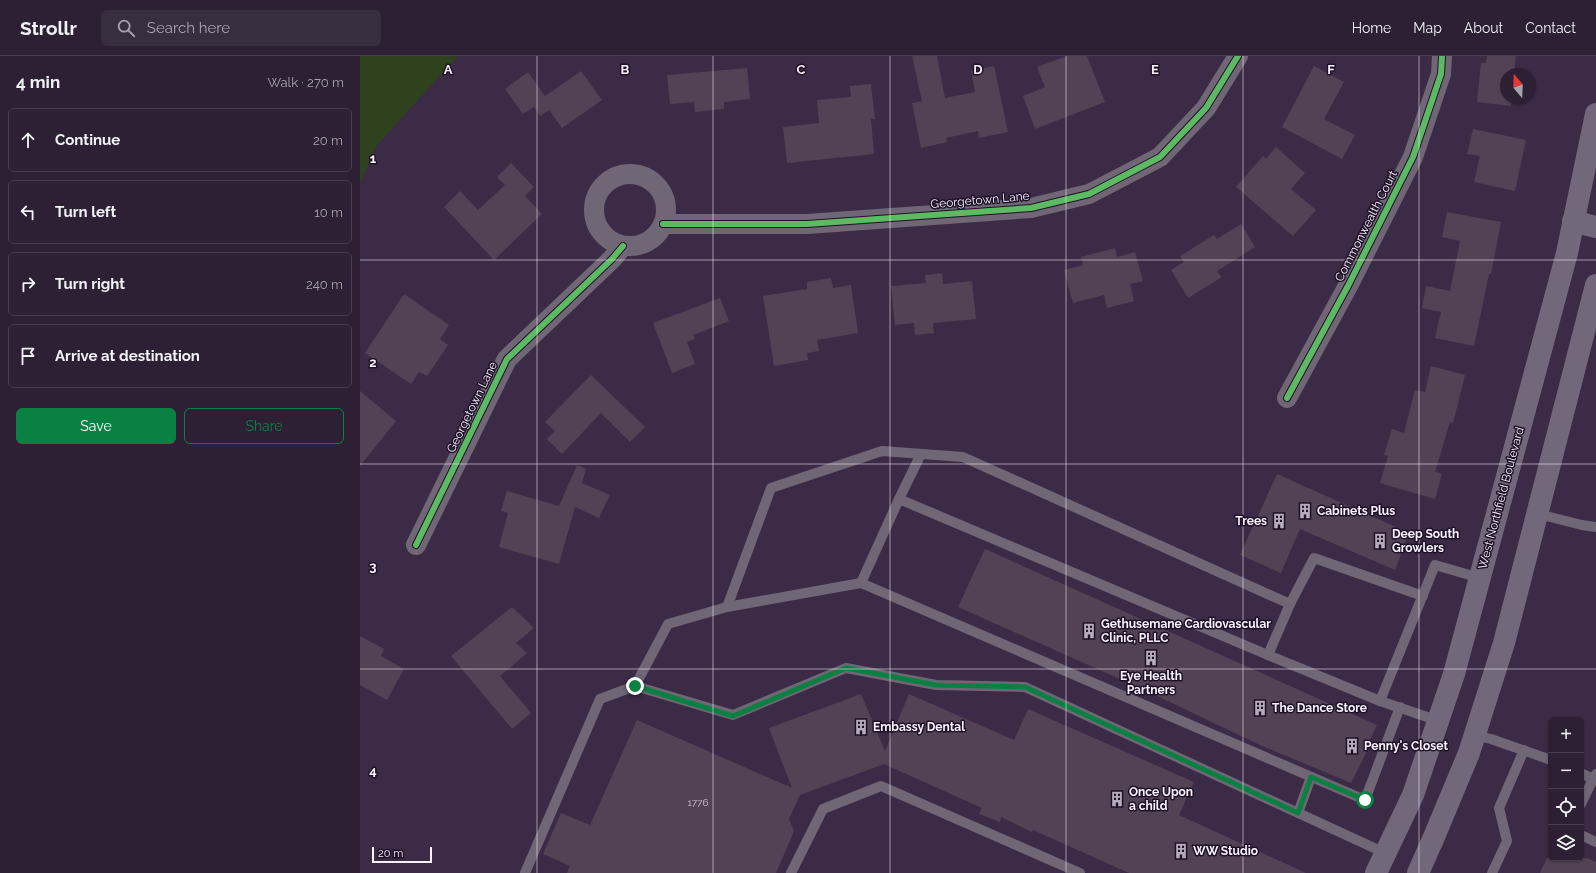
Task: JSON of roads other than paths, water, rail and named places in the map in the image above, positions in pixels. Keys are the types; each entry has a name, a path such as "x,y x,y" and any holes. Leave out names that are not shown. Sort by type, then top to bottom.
{"main road":[{"name":"West Northfield Boulevard","path":"1376,873 1413,795 1454,674 1567,253 1596,114"},
{"path":"1573,221 1596,227"},
{"path":"1418,873 1468,753 1504,642 1596,285"}],"street":[{"name":"Georgetown Lane","path":"663,224 822,223 1031,208 1089,194 1160,157 1206,108 1238,56"},
{"name":"Commonwealth Court","path":"1288,398 1349,284 1413,157 1441,74 1442,56"},
{"path":"632,174 644,177 654,183 661,192 666,203 666,215 663,224 656,236 646,243 635,246 623,246 612,242 602,234 596,224 594,212 595,200 601,189 610,180 620,176 632,174"},
{"name":"Georgetown Lane","path":"416,545 507,359 612,259 623,246"}],"lane":[{"path":"727,606 771,488 882,451 963,457 1290,604"},
{"path":"861,583 921,454"},
{"path":"899,499 1268,656 1380,700 1439,721"},
{"path":"1538,514 1596,527"},
{"path":"1268,656 1290,604 1314,558 1423,596"},
{"path":"1380,700 1435,565 1480,578"},
{"path":"635,686 668,624 727,606 861,583 1365,800 1400,707"},
{"path":"525,873 600,699 635,686 733,716 846,668 936,685 1025,687 1385,853"},
{"path":"1474,735 1491,739 1548,759"},
{"path":"1492,873 1507,841 1499,808 1524,750"},
{"path":"1584,774 1595,778 1584,798"},
{"path":"1298,813 1311,777"},
{"path":"791,873 823,809 881,786 1080,873"},
{"path":"1584,836 1596,842"}],"place":[{"name":"Cabinets Plus","path":"1305,511"},
{"name":"Trees","path":"1279,521"},
{"name":"Deep South Growlers","path":"1380,541"},
{"name":"Gethusemane Cardiovascular Clinic, PLLC","path":"1089,631"},
{"name":"Eye Health Partners","path":"1151,658"},
{"name":"The Dance Store","path":"1260,708"},
{"name":"Embassy Dental","path":"861,727"},
{"name":"Penny's Closet","path":"1352,746"},
{"name":"Once Upon a child","path":"1117,799"},
{"name":"WW Studio","path":"1181,851"}]}
